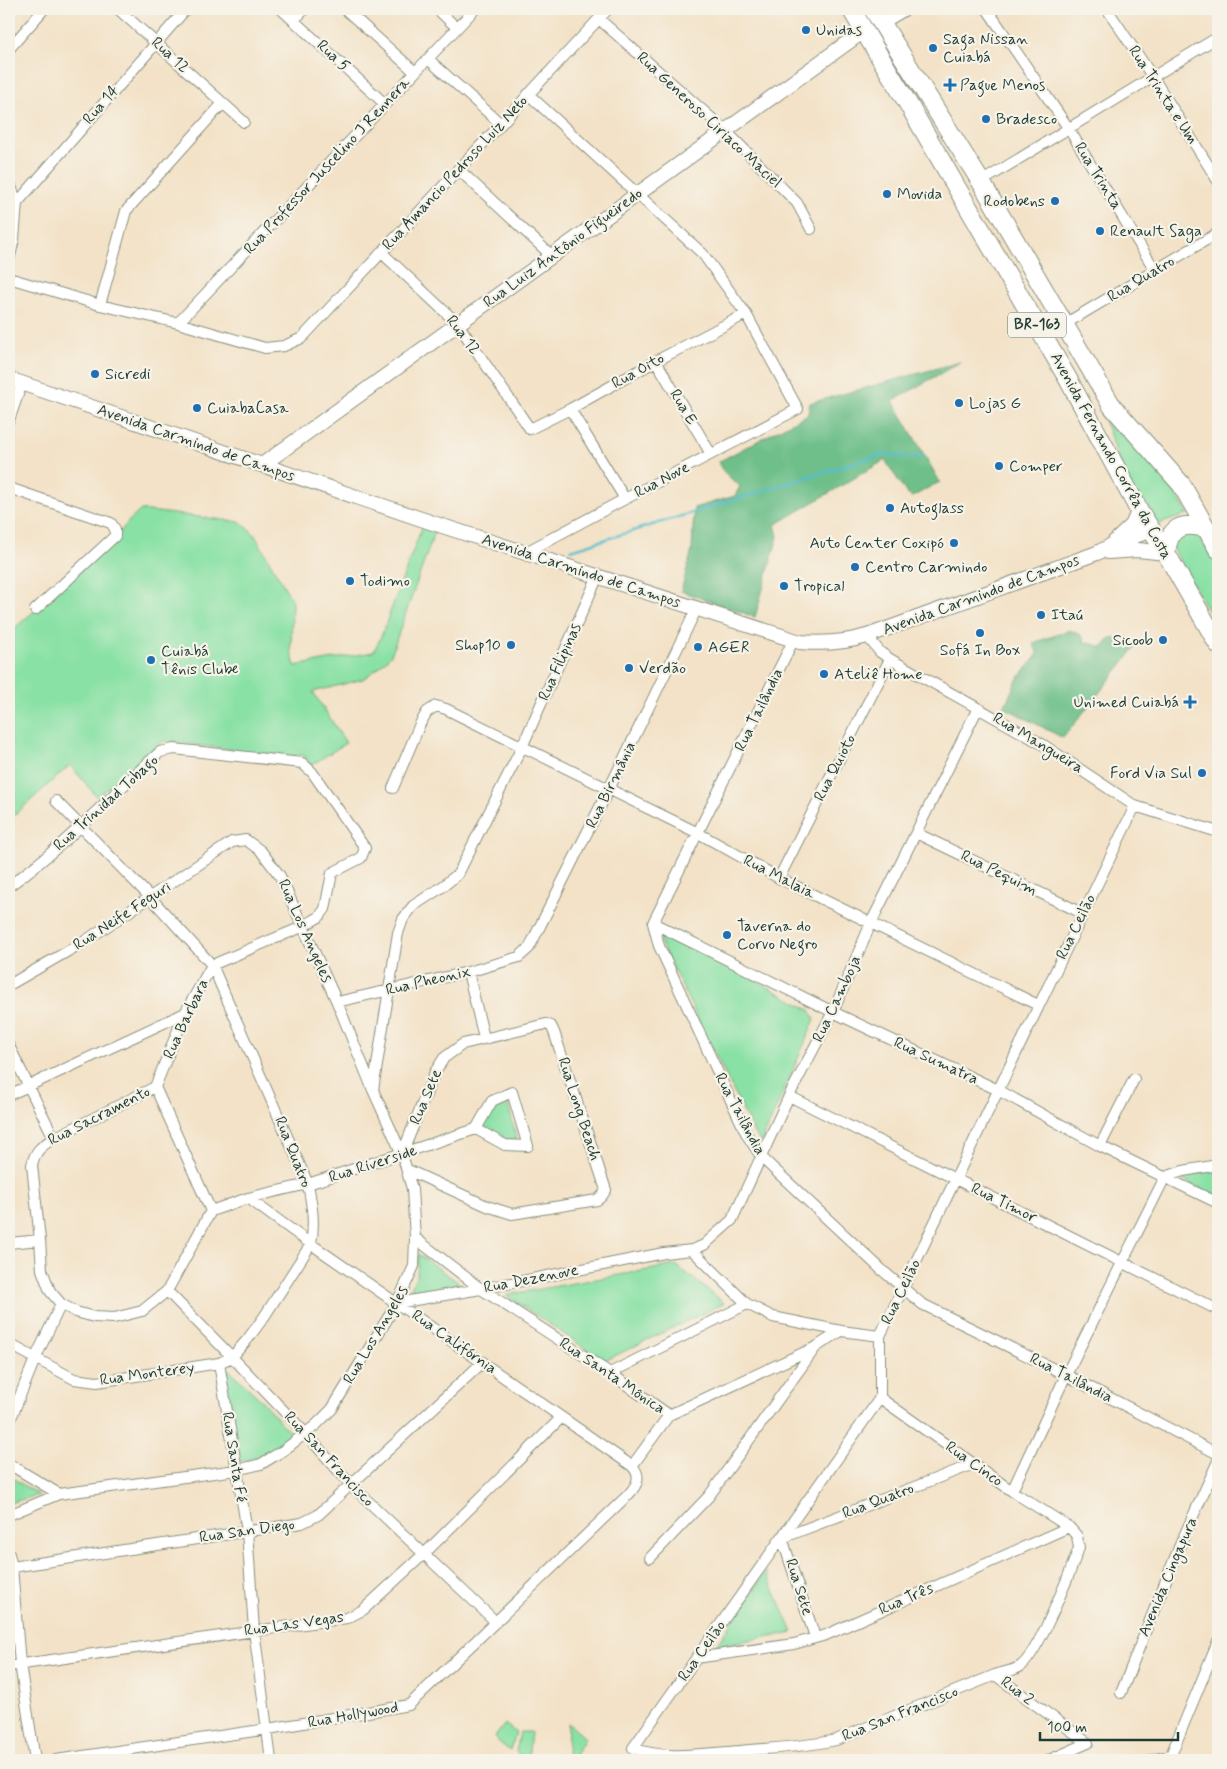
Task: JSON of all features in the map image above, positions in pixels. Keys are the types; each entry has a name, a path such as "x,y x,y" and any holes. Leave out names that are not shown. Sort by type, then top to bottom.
{"highway":[{"name":"Avenida Fernando Corrêa da Costa","path":"851,9 1068,379 1140,512 1166,553 1218,644"},
{"name":"Avenida Fernando Corrêa da Costa","path":"878,16 981,182 1112,406 1180,484 1218,549"},
{"path":"1116,543 1134,526 1140,512"},
{"path":"1152,530 1193,525 1205,528"},
{"path":"1166,553 1167,540 1171,532 1181,526"}],"main road":[{"name":"Rua Luiz Antônio Figueiredo","path":"262,465 865,30"},
{"name":"Avenida Carmindo de Campos","path":"16,381 430,522 793,641 824,644 849,641 867,636 1097,553 1116,543 1152,530"},
{"path":"1097,553 1138,550 1166,553"}],"street":[{"path":"9,49 44,9"},
{"name":"Rua 12","path":"118,9 244,122"},
{"name":"Rua 14","path":"17,202 155,42 186,9"},
{"name":"Rua 5","path":"281,9 385,104"},
{"path":"294,20 305,9"},
{"path":"437,9 457,28"},
{"name":"Rua Professor Juscelino J Rennera","path":"178,323 476,9"},
{"name":"Rua Amancio Pedroso Luiz Neto","path":"178,323 264,348 284,346 302,338 608,9"},
{"path":"878,16 907,9"},
{"name":"Rua Trinta","path":"987,9 1069,129 1155,270"},
{"name":"Rua Trinta e Um","path":"1107,9 1218,181"},
{"path":"346,10 415,72"},
{"name":"Rua Generoso Ciriaco Maciel","path":"599,19 726,131 797,203 811,229"},
{"path":"981,182 1218,37"},
{"path":"428,59 500,124"},
{"path":"528,94 703,254 746,314"},
{"path":"100,305 126,211 223,103"},
{"path":"458,169 552,256"},
{"path":"9,182 17,202 14,239 9,260"},
{"name":"Rua Quatro","path":"1063,325 1218,233"},
{"name":"Rua 12","path":"381,252 458,324 530,429"},
{"path":"9,278 100,305 178,323"},
{"name":"Rua Oito","path":"530,429 746,314"},
{"name":"Rua Nove","path":"526,552 798,410 746,314"},
{"name":"Rua E","path":"656,361 711,454"},
{"path":"9,420 16,381"},
{"path":"570,409 625,499"},
{"path":"9,488 111,523 115,529 116,536 35,610"},
{"name":"Rua Filipinas","path":"373,1090 398,933 402,919 413,906 458,874 522,747 598,576"},
{"name":"Rua Birmânia","path":"519,957 529,948 609,790 696,608"},
{"name":"Rua Mangueira","path":"867,636 880,652 890,659 1042,744 1135,806 1218,832"},
{"name":"Rua Tailândia","path":"793,641 653,923 659,946 747,1135 762,1158 922,1304 1066,1375 1218,1454"},
{"name":"Rua Quioto","path":"779,878 890,659"},
{"name":"Rua Malaia","path":"393,788 420,724 428,712 436,706 446,709 698,833 779,878 1038,1005"},
{"name":"Rua Camboja","path":"664,1253 692,1250 704,1245 732,1220 789,1096 832,1012 871,923 978,708"},
{"name":"Rua Trinidad Tobago","path":"9,886 35,867 82,827 160,752 174,749 302,763"},
{"name":"Rua Barbara","path":"155,1087 185,1013 212,965 319,917 326,909 332,873 361,858 365,848 312,772 302,763"},
{"path":"56,801 212,965"},
{"name":"Rua Ceilão","path":"633,1748 880,1398 880,1336 1135,806"},
{"name":"Rua Pequim","path":"916,833 1082,913"},
{"name":"Rua Los Angeles","path":"59,1494 236,1470 260,1464 284,1450 306,1434 332,1409 397,1303 414,1266 415,1238 412,1189 408,1170 337,1002 280,876 261,851 246,840 232,842"},
{"name":"Rua Neife Feguri","path":"9,985 82,943 232,842"},
{"name":"Rua Sumatra","path":"653,923 832,1012 998,1090 1100,1146 1218,1203"},
{"name":"Rua Pheonix","path":"337,1002 468,972 519,957"},
{"name":"Rua Quatro","path":"212,965 308,1184 314,1219 311,1244 264,1317 232,1357"},
{"path":"468,972 484,1038"},
{"path":"9,1095 185,1013"},
{"name":"Rua Sete","path":"402,1154 435,1072 444,1058 463,1044 546,1024"},
{"name":"Rua Long Beach","path":"408,1170 487,1206 512,1214 598,1200 602,1196 606,1190 554,1032 551,1026 546,1024"},
{"path":"9,1046 54,1138"},
{"path":"1100,1146 1134,1079"},
{"name":"Rua Sacramento","path":"61,1304 50,1291 42,1270 32,1165 34,1156 40,1147 54,1138 155,1087 211,1211"},
{"path":"512,1092 528,1146 505,1145 476,1129 492,1101 512,1092"},
{"name":"Rua Timor","path":"789,1096 1218,1310"},
{"name":"Rua Riverside","path":"211,1211 248,1198 308,1184 476,1129"},
{"path":"1012,1491 1066,1375 1165,1177 1183,1171 1218,1165"},
{"name":"Rua Califórnia","path":"248,1198 311,1244 632,1466"},
{"path":"9,1423 35,1359 61,1304 76,1312 94,1317 114,1318 142,1311 167,1291 211,1211"},
{"name":"Rua Santa Mônica","path":"415,1238 481,1289 610,1372 669,1415 816,1347 841,1332"},
{"path":"9,1242 40,1240"},
{"path":"692,1250 747,1304 773,1317 841,1332 880,1336"},
{"name":"Rua Dezenove","path":"397,1303 481,1289 664,1253"},
{"name":"Rua San Francisco","path":"167,1291 306,1434 351,1485 496,1622"},
{"path":"610,1372 747,1304"},
{"name":"Rua Monterey","path":"9,1344 74,1379 97,1382 219,1363 232,1357"},
{"path":"650,1558 709,1496 816,1347"},
{"name":"Rua San Diego","path":"12,1567 302,1523 318,1515 483,1362"},
{"name":"Rua Santa Fé","path":"219,1363 247,1531 254,1630 271,1760"},
{"name":"Rua Cinco","path":"880,1398 1012,1491 1069,1527"},
{"path":"632,1466 669,1415"},
{"name":"Rua Las Vegas","path":"9,1666 347,1618 363,1610 424,1553 561,1418"},
{"name":"Avenida Cingapura","path":"1121,1693 1180,1545 1218,1461"},
{"path":"9,1464 59,1494"},
{"name":"Rua Quatro","path":"782,1538 974,1464"},
{"name":"Rua Hollywood","path":"56,1760 268,1729 409,1705 628,1494 638,1483 638,1475 632,1466"},
{"path":"9,1515 59,1494"},
{"name":"Rua San Francisco","path":"633,1748 645,1753 685,1757 814,1745 836,1740 1019,1667 1029,1658 1049,1620 1079,1548 1078,1536 1069,1527"},
{"name":"Rua Três","path":"696,1658 794,1644 826,1634 1069,1527"},
{"name":"Rua Sete","path":"782,1538 815,1637"},
{"path":"9,1554 12,1567 20,1664 35,1760"},
{"path":"1152,1760 1171,1754 1218,1641"},
{"name":"Rua 2","path":"995,1675 1088,1743 1049,1760"}],"green space":[{"path":"960,362 893,401 940,482 912,497 907,494 885,460 775,525 778,536 755,617 681,591 692,550 694,508 735,496 740,486 725,473 718,462 808,414 810,403"},
{"path":"1106,408 1166,477 1188,514 1151,527 1122,468 1100,413"},
{"name":"Cuiabá Tênis Clube","path":"141,510 241,522 254,534 292,600 291,650 295,666 373,652 380,639 422,527 435,531 391,655 363,679 313,692 346,743 310,766 304,755 293,757 163,741 97,797 70,765 9,820 9,633 108,547 128,522"},
{"path":"1181,530 1198,535 1218,566 1218,629 1169,542"},
{"path":"1070,630 1081,635 1085,642 1102,647 1110,638 1125,637 1139,643 1063,738 1004,707 1017,680 1038,654 1033,643"},
{"path":"668,932 810,1010 815,1019 761,1143 755,1135 659,940"},
{"path":"507,1101 517,1139 506,1140 482,1126 492,1105"},
{"path":"1218,1170 1218,1198 1183,1180 1183,1174"},
{"path":"418,1254 466,1288 407,1295 417,1277"},
{"path":"676,1265 724,1303 604,1361 506,1295"},
{"path":"228,1369 262,1401 293,1436 266,1456 237,1462 225,1383"},
{"path":"9,1476 39,1495 9,1503"},
{"path":"766,1572 793,1632 716,1646"},
{"path":"568,1723 585,1738 572,1760 567,1760"},
{"path":"505,1724 516,1733 510,1751 494,1738"},
{"path":"520,1732 531,1732 528,1760 516,1752"},
{"path":"530,1757 539,1757 542,1760 528,1760"}],"waterway":[{"path":"571,550 883,454 912,458 922,456"}],"place":[{"name":"Unidas","path":"806,30"},
{"name":"Saga Nissan Cuiabá","path":"933,48"},
{"name":"Pague Menos","path":"950,85"},
{"name":"Bradesco","path":"986,119"},
{"name":"Movida","path":"887,194"},
{"name":"Rodobens","path":"1055,201"},
{"name":"Renault Saga","path":"1100,231"},
{"name":"Sicredi","path":"95,374"},
{"name":"Lojas G","path":"959,403"},
{"name":"CuiabaCasa","path":"197,408"},
{"name":"Comper","path":"999,466"},
{"name":"Autoglass","path":"890,508"},
{"name":"Auto Center Coxipó","path":"954,543"},
{"name":"Centro Carmindo","path":"855,567"},
{"name":"Todimo","path":"350,581"},
{"name":"Tropical","path":"784,586"},
{"name":"Itaú","path":"1041,615"},
{"name":"Sofá In Box","path":"980,633"},
{"name":"Sicoob","path":"1163,640"},
{"name":"Shop10","path":"511,645"},
{"name":"AGER","path":"698,647"},
{"name":"Cuiabá Tênis Clube","path":"151,660"},
{"name":"Verdão","path":"629,668"},
{"name":"Ateliê Home","path":"824,674"},
{"name":"Unimed Cuiabá","path":"1190,702"},
{"name":"Ford Via Sul","path":"1202,773"},
{"name":"Taverna do Corvo Negro","path":"727,935"}]}
